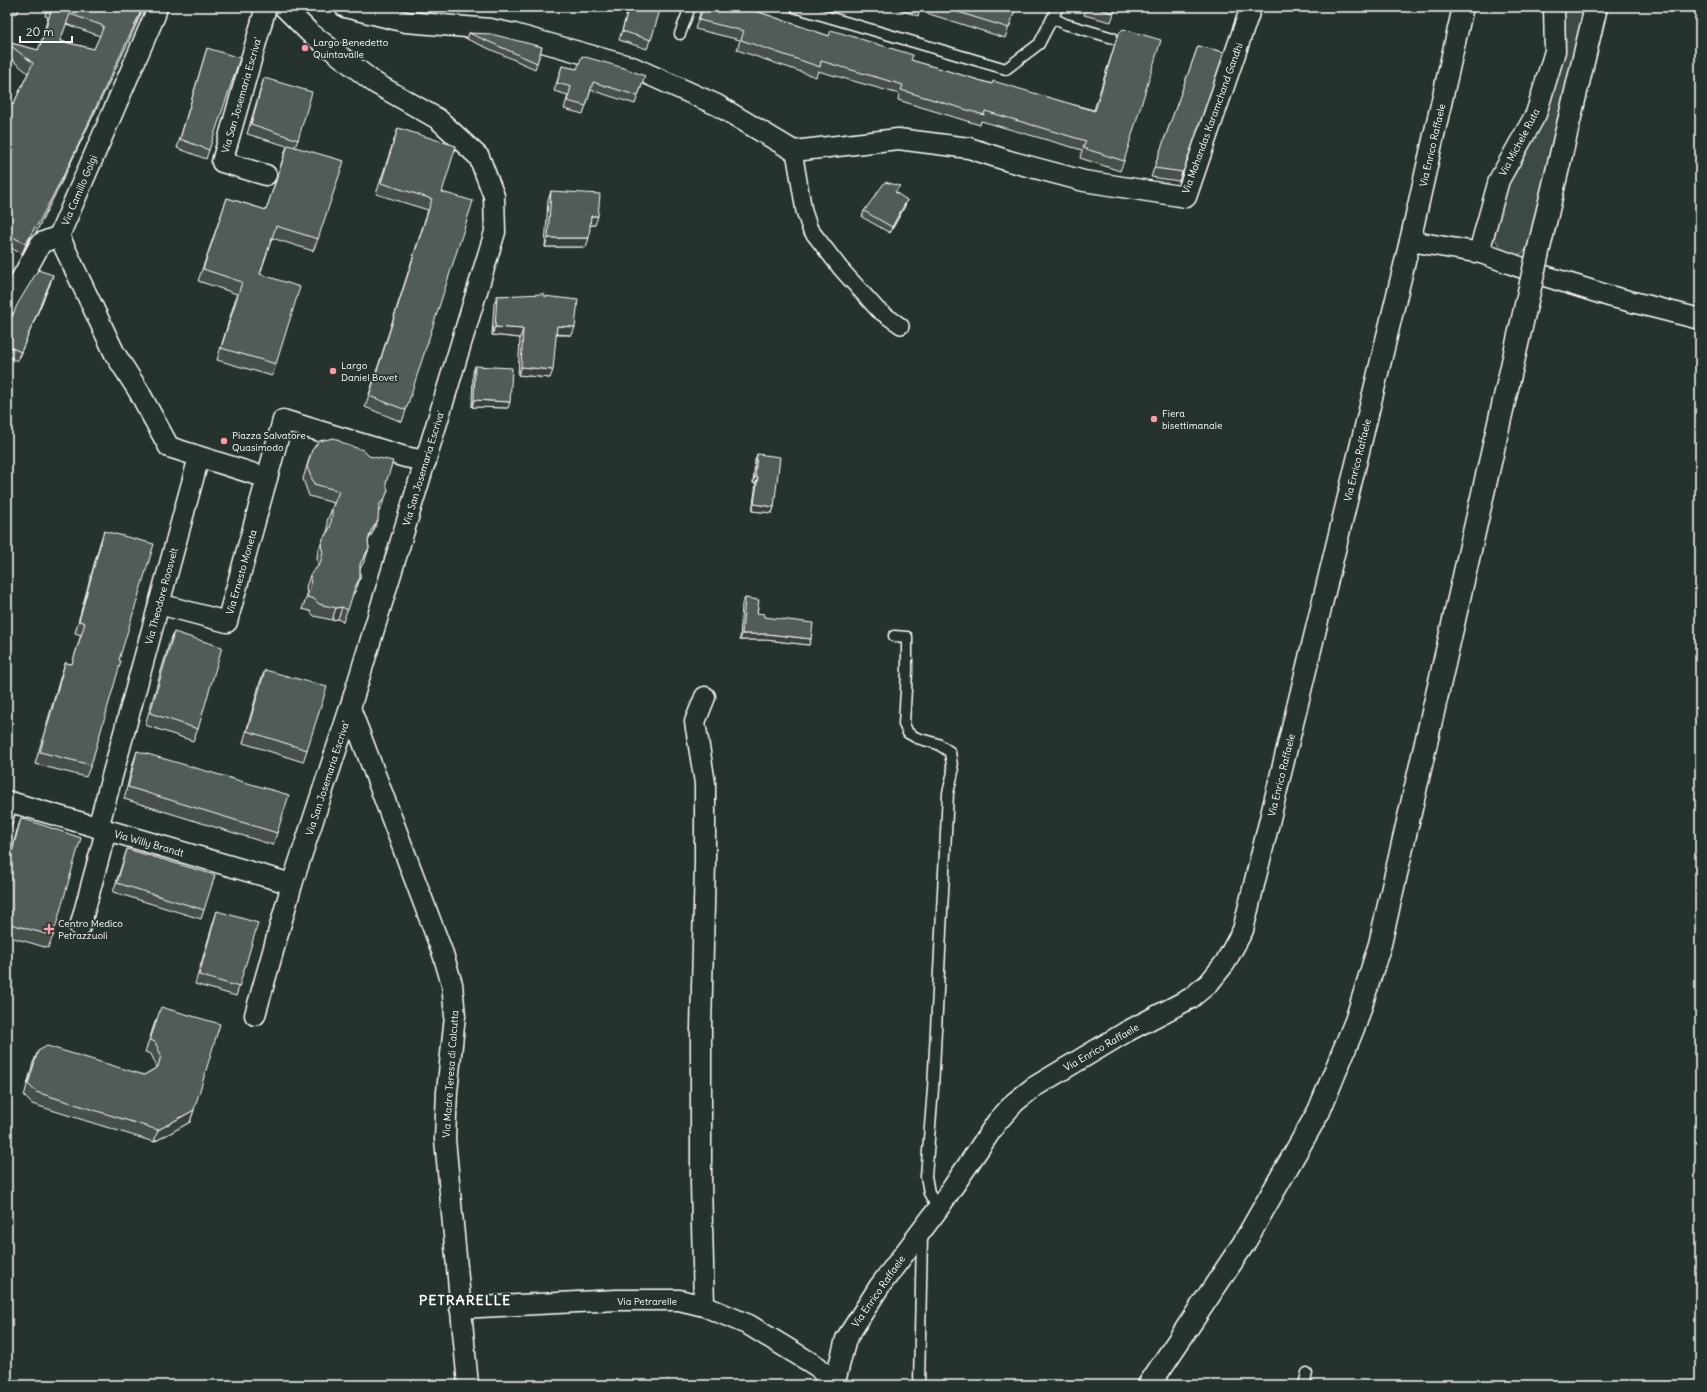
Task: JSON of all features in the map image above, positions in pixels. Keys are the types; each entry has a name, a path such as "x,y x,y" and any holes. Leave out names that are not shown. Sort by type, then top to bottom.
{"highway":[{"path":"1149,1385 1248,1236 1319,1110 1356,1021 1380,944 1530,283 1596,7"}],"street":[{"name":"Via Camillo Golgi","path":"157,7 155,15 59,236 115,354 138,390 169,447 198,457"},
{"name":"Via San Josemaria Escriva'","path":"266,7 222,162 266,175"},
{"name":"Via San Josemaria Escriva'","path":"255,1015 292,884 350,708 495,232 494,196 479,157 438,119 375,83 309,32 284,7"},
{"path":"346,7 406,22 490,29 514,34 632,67 717,106 794,151 804,211 810,229 841,269 878,310 901,326"},
{"name":"Via Mohandas Karamchand Gandhi","path":"794,151 898,139 969,148 1009,161 1084,181 1186,197 1251,7"},
{"name":"Via Enrico Raffaele","path":"834,1385 846,1339 879,1287 938,1210 997,1122 1015,1102 1034,1087 1126,1032 1191,998 1209,983 1225,963 1243,930 1410,242 1463,7"},
{"name":"Via Michele Ruta","path":"1481,253 1482,240 1499,180 1536,114 1553,58 1555,51 1554,7"},
{"path":"7,305 41,243 59,236"},
{"path":"1410,242 1481,253 1545,276 1609,296 1700,319"},
{"path":"1400,281 1417,262 1429,253 1452,249"},
{"name":"Via Ernesto Moneta","path":"159,604 227,622 283,420 405,458 426,461"},
{"path":"198,457 267,478"},
{"name":"Via Theodore Roosvelt","path":"80,928 102,829 198,457"},
{"path":"704,1306 701,1182 701,1028 705,863 705,783 695,722 705,696"},
{"name":"Via Madre Teresa di Calcutta","path":"350,708 443,954 452,984 455,1016 447,1092 445,1139 468,1385"},
{"name":"Via Willy Brandt","path":"9,808 102,829 292,884"},
{"name":"Via Petrarelle","path":"460,1308 617,1300 679,1300 704,1306 749,1325 818,1367 834,1385"}],"lane":[{"path":"680,34 690,7"},
{"path":"794,7 1006,69 1039,44 1058,7"},
{"path":"1053,18 1065,24 1113,38"},
{"path":"894,636 907,637 907,672 904,724 908,734 938,744 950,752 953,772 948,794 933,1089 926,1176 929,1193 938,1210"},
{"path":"919,1385 922,1231"},
{"path":"1304,1385 1307,1373"}],"shaded area":[{"path":"1561,7 1587,7 1529,244 1524,252 1512,254 1503,249 1488,230"}],"building":[{"path":"52,7 143,7 67,169 26,244 7,234 7,104 13,105 33,63 7,42 38,50","holes":["70,14 104,26 94,49 60,41"]},
{"path":"629,7 661,7 651,40 622,31"},
{"path":"703,7 751,7 750,9 829,36 831,30 913,55 911,60 992,84 993,81 1095,111 1118,34 1123,29 1161,40 1124,161 1083,148 1086,141 985,111 984,115 901,90 903,85 821,61 820,67 741,40 744,31 699,20"},
{"path":"942,7 1016,7 1009,28"},
{"path":"1092,7 1116,7 1114,13"},
{"path":"469,33 491,34 542,47 537,63"},
{"path":"1198,46 1224,52 1183,172 1154,168"},
{"path":"207,48 240,58 209,150 180,139"},
{"path":"582,56 624,68 645,76 638,96 593,82 586,106 567,101 571,87 557,83 562,66 577,69"},
{"path":"264,78 312,92 298,140 251,124"},
{"path":"398,128 456,146 442,192 473,201 406,410 369,396 432,199 381,183"},
{"path":"288,145 344,161 318,239 276,226 260,274 300,287 276,364 221,348 242,282 203,269 227,198 266,210"},
{"path":"885,182 900,186 895,192 907,200 892,227 864,211"},
{"path":"551,191 600,194 598,216 591,216 589,238 548,238"},
{"path":"38,270 53,275 21,352 7,346 7,329 17,305"},
{"path":"544,294 544,296 578,300 575,327 557,326 553,370 521,367 523,329 495,327 497,296"},
{"path":"475,366 512,368 510,402 474,400"},
{"path":"334,438 347,445 363,450 369,456 393,461 386,483 388,490 385,498 379,505 378,520 371,531 368,541 369,548 360,564 360,578 355,587 348,610 342,607 336,608 319,604 314,599 307,597 311,584 310,575 320,564 323,552 321,546 323,539 330,528 332,509 339,491 314,484 307,467 312,450 319,441"},
{"path":"757,454 780,457 774,507 754,504 758,477 755,477"},
{"path":"104,531 154,544 119,660 121,661 91,765 40,752 65,663 72,664 85,623 79,621"},
{"path":"745,598 759,600 757,613 764,614 764,617 813,623 811,639 768,634 742,634"},
{"path":"174,632 222,647 198,729 150,713"},
{"path":"265,670 327,687 307,750 247,731"},
{"path":"137,751 289,795 277,833 128,787"},
{"path":"21,818 81,838 53,936 7,923 7,871"},
{"path":"127,849 215,875 204,910 117,883"},
{"path":"217,911 258,923 239,987 199,975"},
{"path":"161,1007 220,1024 194,1110 158,1130 36,1092 28,1084 38,1051 47,1046 144,1075 158,1067 161,1055 155,1042 150,1040"}],"place":[{"name":"Largo Benedetto Quintavalle","path":"305,48"},
{"name":"Largo Daniel Bovet","path":"333,371"},
{"name":"Fiera bisettimanale","path":"1154,419"},
{"name":"Piazza Salvatore Quasimodo","path":"224,441"},
{"name":"Centro Medico Petrazzuoli","path":"49,929"}],"district":[{"name":"PETRARELLE","path":"465,1300"}]}
